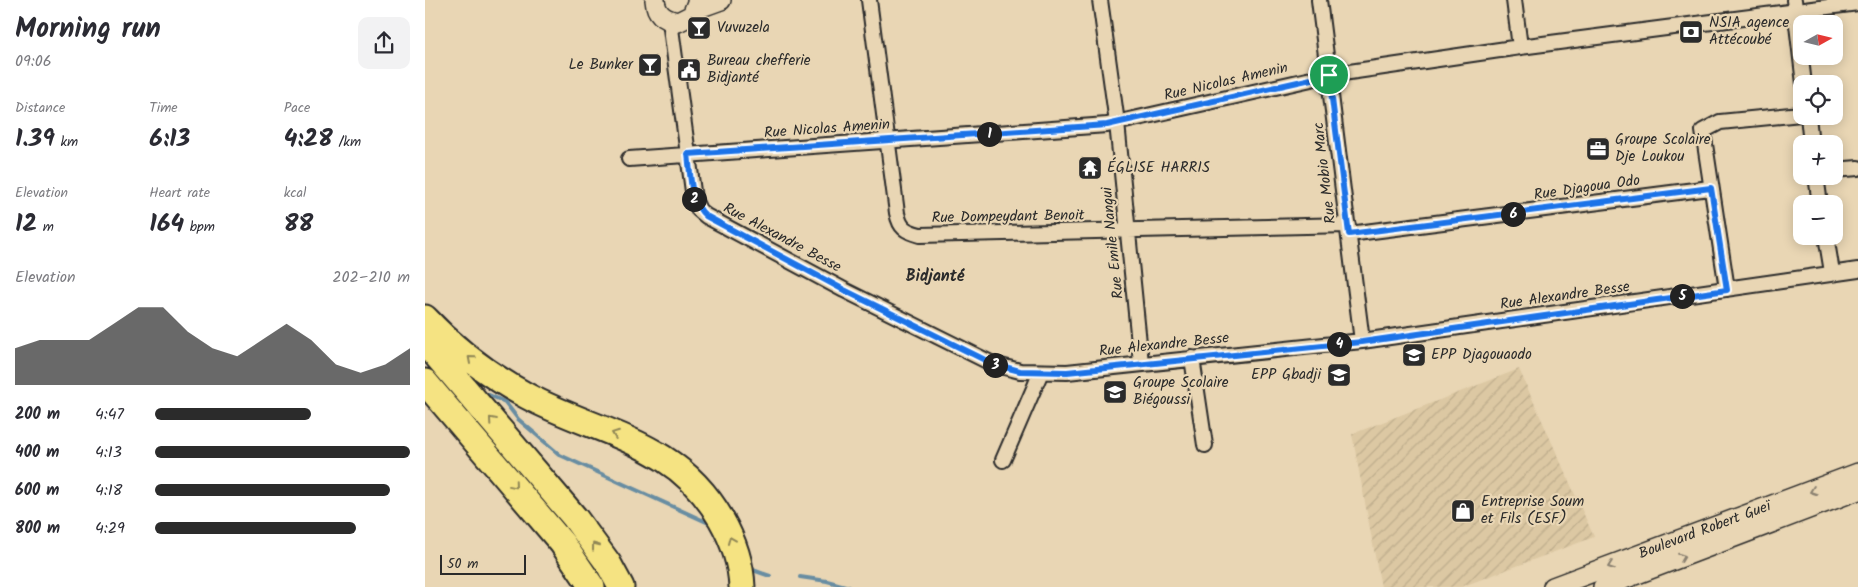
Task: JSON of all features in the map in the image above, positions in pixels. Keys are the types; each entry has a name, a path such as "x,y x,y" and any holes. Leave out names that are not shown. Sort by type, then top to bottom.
{"highway":[{"path":"425,318 479,366 528,396 642,444 685,474 711,500 724,525 737,554 742,587"},
{"path":"425,342 575,518 608,563 621,587"},
{"path":"425,382 563,543 592,587"}],"main road":[{"path":"655,0 659,12 670,21 685,20 697,4 721,0"},
{"name":"Boulevard Robert Gueï","path":"1553,587 1858,473"},
{"name":"Boulevard Robert Gueï","path":"1603,587 1858,490"}],"street":[{"name":"Rue Dompeydant Benoit","path":"869,0 897,213 899,224 906,231 920,234 1348,230"},
{"name":"Rue Emile Nangui","path":"1100,0 1117,123 1141,363"},
{"name":"Rue Mobio Marc","path":"1319,0 1362,342"},
{"path":"1514,0 1520,47"},
{"name":"Rue Nicolas Amenin","path":"629,159 1117,123 1329,75 1795,5 1858,3"},
{"path":"1795,5 1803,75"},
{"name":"Rue Alexandre Besse","path":"670,21 694,199 699,210 706,216 844,290 993,364 1020,371 1067,372 1362,342 1727,290 1832,272 1858,270"},
{"path":"1727,290 1704,129 1720,122 1793,115"},
{"path":"1843,169 1858,168"},
{"name":"Rue Djagoua Odo","path":"1348,230 1711,188"},
{"path":"1828,245 1832,272"},
{"path":"1192,358 1205,445"},
{"path":"1003,460 1041,372"}],"shaded area":[{"path":"1519,369 1594,537 1461,587 1381,587 1352,434"}],"waterway":[{"path":"481,395 489,395 505,402 518,419 560,455 713,525"},
{"path":"750,566 753,570 770,576"},
{"path":"800,577 849,587"}],"place":[{"name":"Vuvuzela","path":"699,28"},
{"name":"NSIA agence Attécoubé","path":"1691,32"},
{"name":"Le Bunker","path":"650,65"},
{"name":"Bureau chefferie Bidjanté","path":"689,70"},
{"name":"Groupe Scolaire Dje Loukou","path":"1598,149"},
{"name":"ÉGLISE HARRIS","path":"1090,168"},
{"name":"EPP Djagouaodo","path":"1414,355"},
{"name":"EPP Gbadji","path":"1339,375"},
{"name":"Groupe Scolaire Biégoussi","path":"1115,392"},
{"name":"Entreprise Soum et Fils (ESF)","path":"1463,511"}],"district":[{"name":"Bidjanté","path":"935,276"}],"route":[{"path":"1329,75 1349,234 1711,188 1727,290 1362,342 1067,372 1020,371 993,364 844,290 738,231 706,216 699,210 694,199 688,154 1107,125 1329,75"}]}
